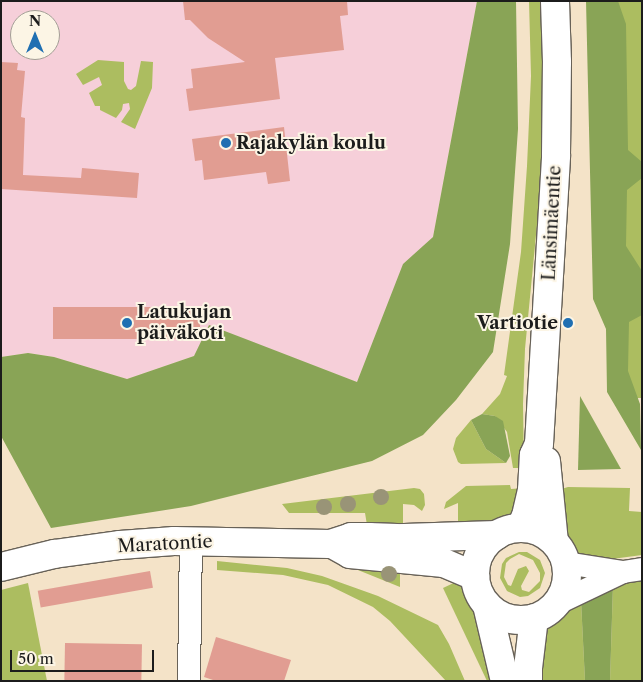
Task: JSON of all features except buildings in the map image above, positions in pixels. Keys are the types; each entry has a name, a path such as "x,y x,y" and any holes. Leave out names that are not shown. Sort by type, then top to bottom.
{"main road":[{"name":"Länsimäentie","path":"509,531 526,516 532,491 534,455 538,444 556,155 557,62 555,1"},
{"name":"Länsimäentie","path":"538,444 545,454 560,553"},
{"name":"Maratontie","path":"1,567 54,554 120,545 192,540 330,544 351,538 369,536 404,538 509,531"},
{"path":"505,681 487,604 477,586 475,576 476,566 483,548 509,531 538,532 560,553 566,585 545,611 528,668 528,681"},
{"name":"Maratontie","path":"330,544 350,554 444,563 475,576"},
{"path":"487,604 497,613 509,618 522,620 545,611"}],"street":[{"path":"189,681 192,540"},
{"path":"560,553 632,570"},
{"path":"545,611 632,570"}],"shaded area":[{"name":"Rajakylän koulu","path":"1,1 477,1 433,237 403,265 357,382 210,326 194,356 127,379 54,357 28,353 1,357"}],"green space":[{"path":"477,1 516,1 518,129 510,244 493,352 456,400 423,435 372,461 191,506 51,528 1,436 1,357 28,353 54,357 127,379 194,356 209,325 357,382 403,264 433,237"},
{"path":"529,1 543,1 544,152 525,349 523,404 524,468 513,468 507,432 495,416 482,414 500,394 507,376 504,375 521,252 527,166 531,76"},
{"path":"586,1 618,1 626,24 628,150 642,162 642,178 627,190 626,246 642,271 642,315 629,322 628,371 640,404 641,450 607,392 606,329 593,299"},
{"path":"601,1 642,1 642,398 637,398 628,378"},
{"path":"98,60 124,62 124,81 128,89 131,90 136,86 141,61 153,62 152,88 135,129 121,122 130,109 129,103 123,104 122,110 116,118 100,110 100,106 95,106 89,93 102,85 99,77 83,85 76,74"},
{"path":"580,396 621,469 578,470"},
{"path":"482,414 495,416 503,421 510,456 506,463 486,449 471,420"},
{"path":"471,420 486,449 506,463 461,464 458,462 453,449 456,438"},
{"path":"510,485 511,489 525,488 515,512 493,526 458,527 458,503 444,509 446,502 466,486"},
{"path":"568,487 630,488 629,511 642,512 642,555 597,561 585,559 575,552 566,543 558,490"},
{"path":"414,488 420,489 424,494 425,505 422,511 414,505 403,504 403,528 367,525 365,513 289,513 282,504"},
{"path":"519,552 527,552 540,560 545,573 540,588 528,596 520,597 507,591 500,578 502,564 506,558","holes":["519,554 533,560 540,573 540,581 529,592 522,590 521,586 529,571 526,566 518,569 511,586 508,585 504,577 506,563"]},
{"path":"217,561 287,568 322,576 378,596 438,625 449,644 465,681 446,681 390,621 373,607 328,585 283,575 217,570"},
{"path":"348,566 400,568 400,587"},
{"path":"642,579 642,681 610,681 613,585"},
{"path":"460,580 468,592 498,681 487,681 443,588"},
{"path":"28,583 47,681 1,681 1,590"},
{"path":"613,585 610,681 585,681 581,601"},
{"path":"581,601 585,681 537,681 545,625"}],"place":[{"name":"Rajakylän koulu","path":"226,143"},
{"name":"Latukujan päiväkoti","path":"127,323"},
{"name":"Vartiotie","path":"568,323"}]}
